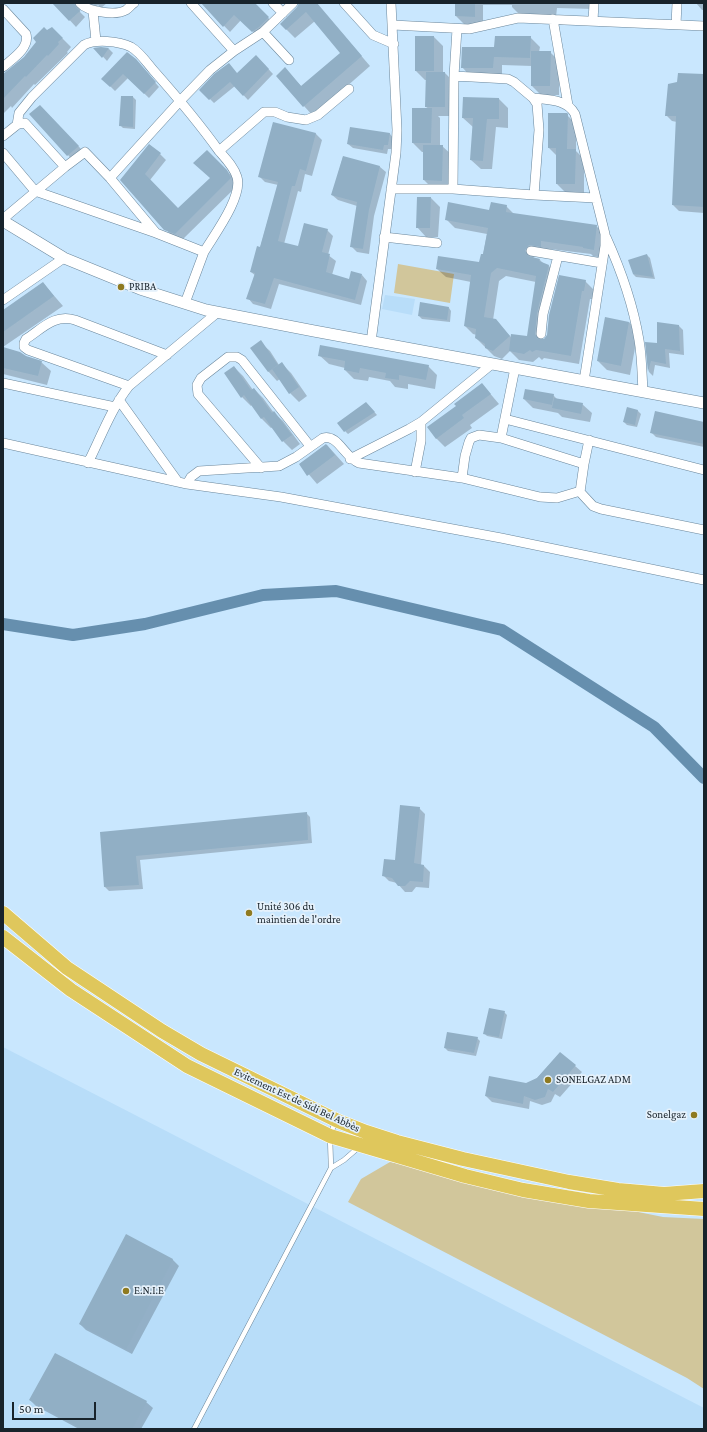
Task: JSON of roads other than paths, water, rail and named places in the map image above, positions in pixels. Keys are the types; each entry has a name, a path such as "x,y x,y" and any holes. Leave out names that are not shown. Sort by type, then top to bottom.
{"highway":[{"name":"Evitement Est de Sidi Bel Abbès","path":"3,913 67,968 162,1031 201,1054 336,1120 397,1142 463,1159 569,1182 618,1190 664,1194 704,1191"},
{"name":"Evitement Est de Sidi Bel Abbès","path":"3,938 71,990 187,1066 330,1136 465,1176 523,1190 589,1201 704,1209"}],"street":[{"path":"80,3 92,11 104,12 121,12 126,10 134,3"},
{"path":"191,3 234,51"},
{"path":"273,3 282,13"},
{"path":"110,178 210,70 234,51 263,32 293,3"},
{"path":"344,3 373,35 394,44"},
{"path":"371,342 396,153 397,130 391,3"},
{"path":"593,21 594,3"},
{"path":"676,25 677,3"},
{"path":"3,9 26,34 27,39 26,45 3,67"},
{"path":"92,11 96,41"},
{"path":"393,25 469,29 518,18 704,26"},
{"path":"552,19 568,105"},
{"path":"453,189 454,76 457,29"},
{"path":"263,32 290,60"},
{"path":"17,125 18,117 22,108 84,46 90,42 96,41 126,45 134,49 180,101 235,173 238,181 237,191 230,208 204,252 185,303"},
{"path":"454,76 508,80 514,82 533,98 537,104 539,130 534,195"},
{"path":"219,151 264,112 275,112 292,118 306,120 318,115 349,89"},
{"path":"533,98 558,101 568,105 575,114 605,234 630,298 639,340 643,392"},
{"path":"3,136 22,123 29,126 65,167"},
{"path":"156,233 110,178 85,152 65,167 3,220 64,258 140,289 218,312 371,342 704,403"},
{"path":"3,153 35,192 156,233 204,252"},
{"path":"391,189 453,189 596,198"},
{"path":"584,381 605,246 605,234"},
{"path":"384,237 437,243"},
{"path":"532,251 602,263"},
{"path":"541,334 543,314 558,256"},
{"path":"3,300 64,258"},
{"path":"88,462 117,403 129,386 218,312"},
{"path":"129,386 28,350 24,347 24,343 54,320 64,317 168,355"},
{"path":"261,468 198,394 197,385 201,378 228,357 234,356 242,360 310,446"},
{"path":"350,458 422,422 492,364"},
{"path":"500,438 515,368"},
{"path":"3,383 117,403 182,483"},
{"path":"505,419 704,470"},
{"path":"415,472 422,422"},
{"path":"462,478 467,446 471,438 479,435 500,438 584,464"},
{"path":"182,483 199,472 279,466 296,457 323,438 331,437 336,440 350,458 358,463 366,465 462,478 547,498 557,498 574,492 580,492 593,506 601,509 704,530"},
{"path":"580,492 589,440"},
{"path":"3,443 182,483 281,497 501,538 704,580"}],"lane":[{"path":"194,1429 331,1168 330,1136 336,1120"},
{"path":"331,1168 344,1160 360,1146 367,1132"}],"waterway":[{"path":"3,624 73,635 145,624 263,595 336,591 502,630 654,727 704,778"}],"place":[{"name":"PRIBA","path":"121,287"},
{"name":"Unité 306 du maintien de l'ordre","path":"249,913"},
{"name":"SONELGAZ ADM","path":"548,1080"},
{"name":"Sonelgaz","path":"694,1115"},
{"name":"E.N.I.E","path":"126,1291"}]}
